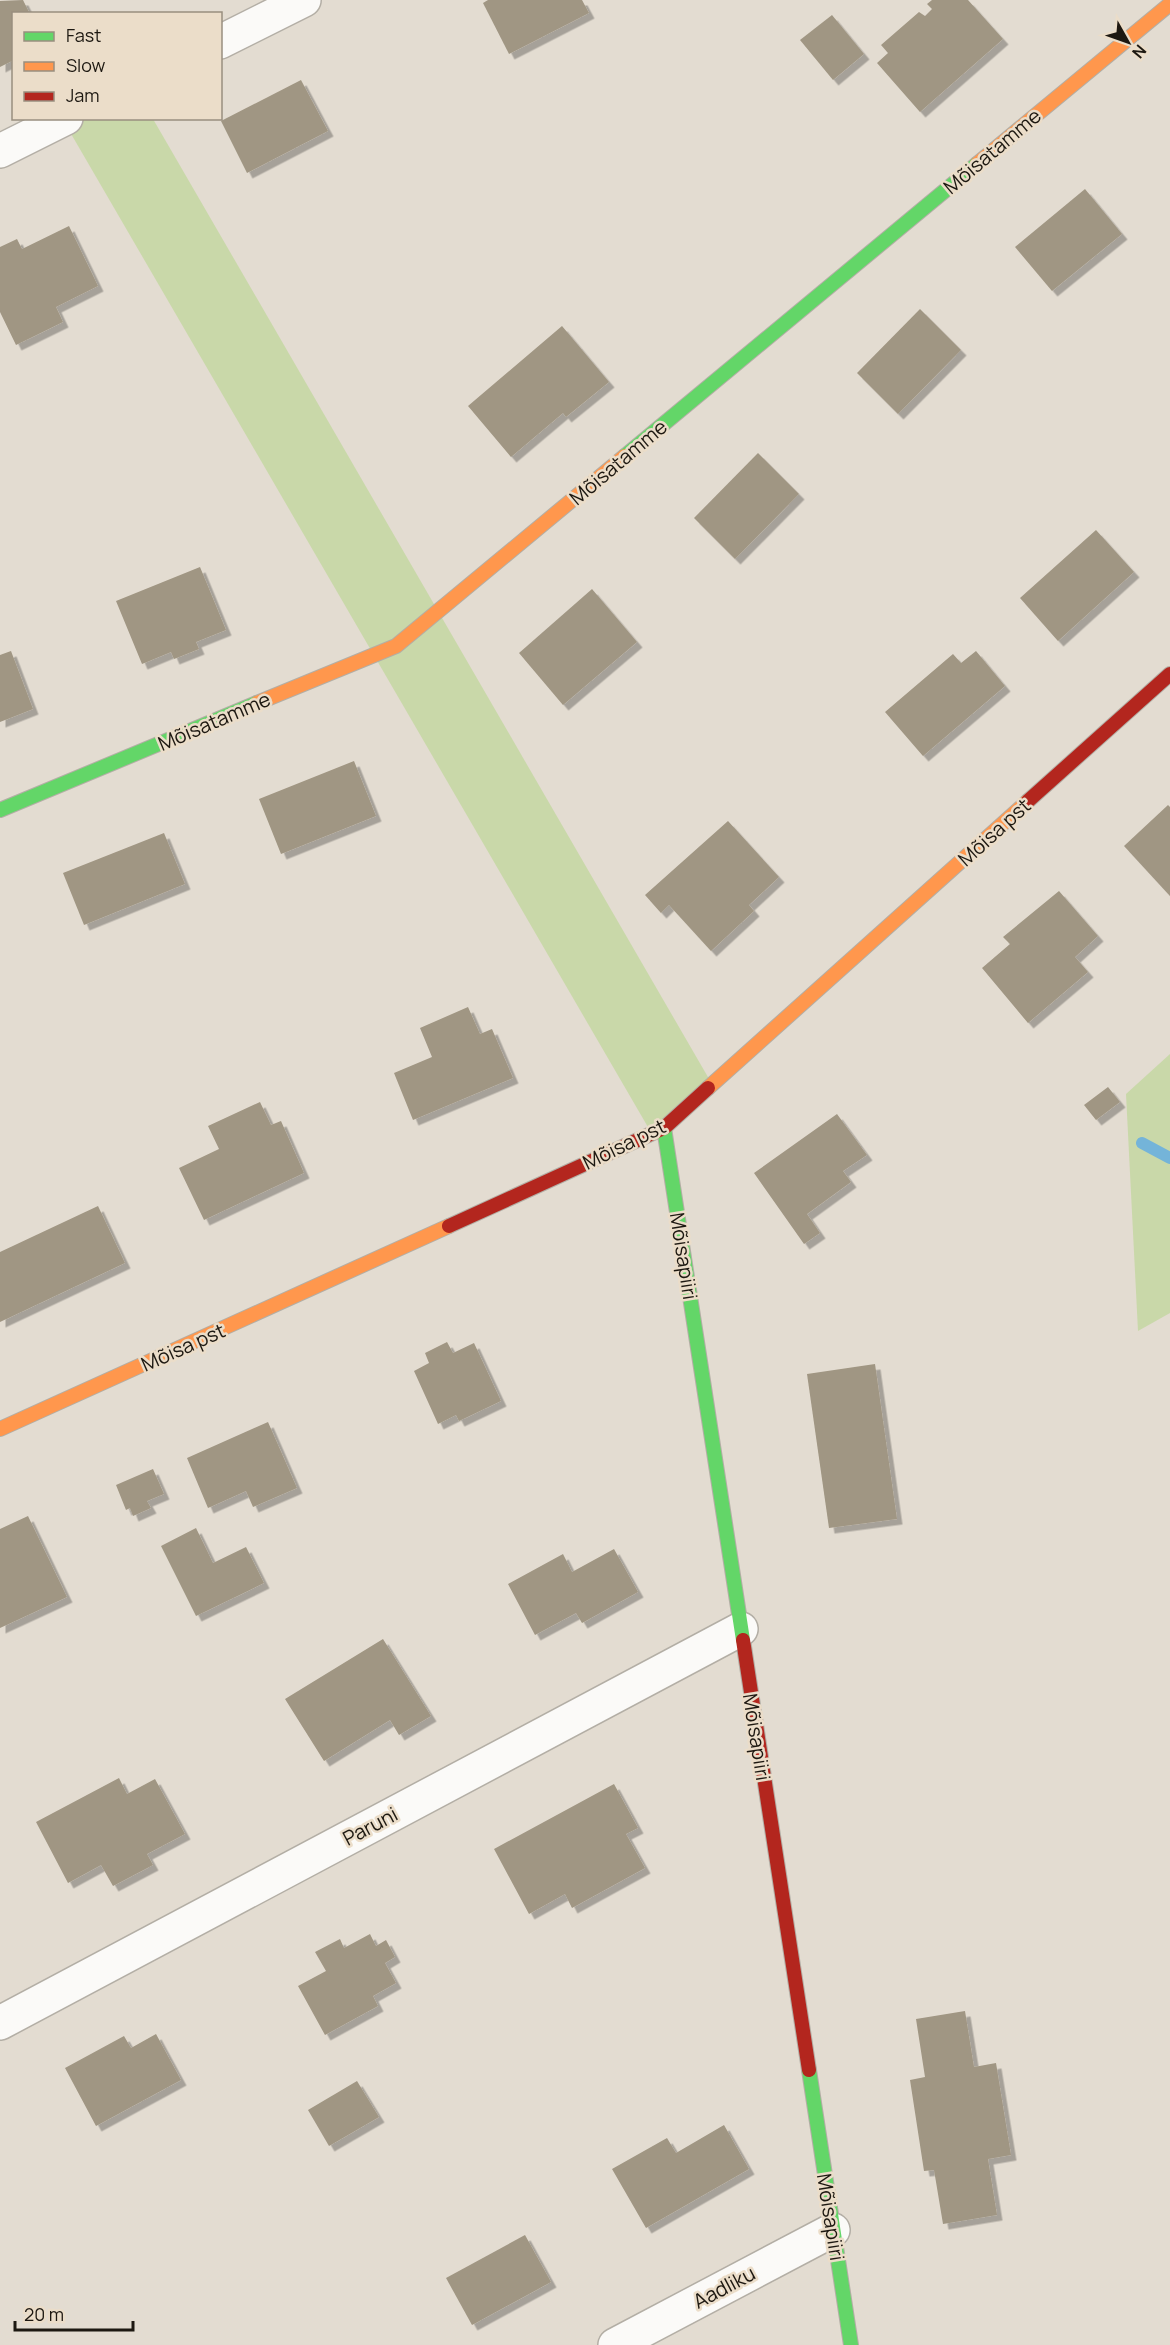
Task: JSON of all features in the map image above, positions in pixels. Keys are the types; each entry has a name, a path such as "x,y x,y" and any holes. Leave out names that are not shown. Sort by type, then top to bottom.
{"street":[{"path":"222,41 304,0"},
{"name":"Mõisatamme","path":"0,810 396,646 1170,4"},
{"path":"0,151 62,120"},
{"name":"Mõisa pst","path":"0,1429 664,1128 1170,674"},
{"name":"Mõisapiiri","path":"664,1128 850,2345"},
{"name":"Paruni","path":"0,2023 741,1629"},
{"name":"Aadliku","path":"615,2345 833,2230"}],"green space":[{"path":"63,120 154,120 712,1084 652,1134"},
{"path":"1170,1054 1170,1313 1138,1331 1126,1094"}],"building":[{"path":"23,0 29,12 12,12 12,61 0,67 0,1"},
{"path":"488,0 582,0 589,13 509,54 483,3"},
{"path":"932,0 968,0 1003,39 920,112 877,63 888,53 881,45 919,12 925,16 932,9 927,4"},
{"path":"832,15 864,54 833,80 800,40"},
{"path":"301,80 328,131 247,173 221,121"},
{"path":"1085,189 1122,234 1052,291 1015,247"},
{"path":"69,226 98,286 56,307 63,322 16,345 0,312 0,247 17,239 22,249"},
{"path":"920,309 961,350 898,414 857,373"},
{"path":"562,326 609,382 566,417 563,413 511,457 468,406"},
{"path":"758,453 799,494 735,559 694,518"},
{"path":"1096,530 1134,572 1058,641 1020,598"},
{"path":"200,567 226,630 196,642 199,649 174,659 171,652 142,664 116,601"},
{"path":"592,589 637,642 563,705 519,653"},
{"path":"11,651 33,709 0,722 0,655"},
{"path":"976,651 1005,686 923,756 885,712 953,654 961,663"},
{"path":"354,761 376,816 281,854 259,799"},
{"path":"1168,805 1170,807 1170,896 1124,846"},
{"path":"728,821 779,877 749,905 754,911 711,951 669,905 661,913 645,895"},
{"path":"164,833 185,884 84,925 63,873"},
{"path":"1059,891 1098,936 1075,957 1088,972 1028,1023 982,968 1010,944 1003,937"},
{"path":"468,1007 480,1034 492,1029 513,1078 413,1120 394,1073 432,1057 420,1028"},
{"path":"1108,1087 1120,1102 1096,1120 1084,1105"},
{"path":"260,1102 271,1125 281,1121 304,1173 204,1220 179,1168 219,1149 208,1126"},
{"path":"837,1114 867,1155 843,1171 851,1182 807,1214 820,1233 804,1244 754,1173"},
{"path":"98,1206 125,1263 0,1322 0,1252"},
{"path":"447,1342 453,1353 474,1343 501,1401 459,1421 456,1415 438,1424 414,1371 429,1363 425,1353"},
{"path":"875,1364 897,1519 829,1528 807,1374"},
{"path":"268,1422 297,1488 253,1507 246,1491 208,1508 187,1458"},
{"path":"153,1469 164,1494 147,1501 151,1508 133,1516 130,1508 126,1510 116,1485"},
{"path":"28,1516 67,1597 0,1628 0,1529"},
{"path":"196,1528 213,1563 246,1547 264,1583 196,1616 161,1546"},
{"path":"614,1549 638,1592 582,1623 576,1613 535,1635 508,1584 563,1554 572,1572"},
{"path":"383,1639 431,1716 399,1735 390,1720 324,1761 285,1699"},
{"path":"119,1778 127,1794 155,1779 185,1834 147,1854 153,1865 113,1886 101,1865 68,1883 36,1822"},
{"path":"614,1784 638,1828 626,1834 645,1868 572,1908 565,1894 529,1914 494,1849"},
{"path":"370,1934 376,1946 386,1940 395,1957 385,1963 396,1983 373,1996 378,2006 325,2035 298,1986 326,1971 315,1952 340,1939 344,1948"},
{"path":"965,2011 974,2067 996,2063 1011,2155 988,2159 997,2215 943,2224 934,2170 924,2171 910,2080 925,2077 916,2019"},
{"path":"156,2034 181,2080 96,2126 65,2068 124,2036 131,2048"},
{"path":"357,2081 379,2117 329,2146 308,2110"},
{"path":"724,2125 749,2169 646,2228 612,2169 667,2138 676,2153"},
{"path":"525,2235 551,2282 472,2325 446,2278"}],"waterway":[{"path":"1142,1143 1170,1158"}],"traffic: fast":[{"path":"625,456 977,164"},
{"path":"0,810 257,703"},
{"path":"664,1128 743,1640"},
{"path":"809,2070 851,2345"}],"traffic: slow":[{"path":"977,164 1170,4"},
{"path":"257,703 396,646 625,456"},
{"path":"708,1088 1028,801"},
{"path":"0,1429 449,1226"}],"traffic: jam":[{"path":"1028,801 1170,674"},
{"path":"449,1226 664,1128 708,1088"},
{"path":"743,1640 809,2070"}]}
